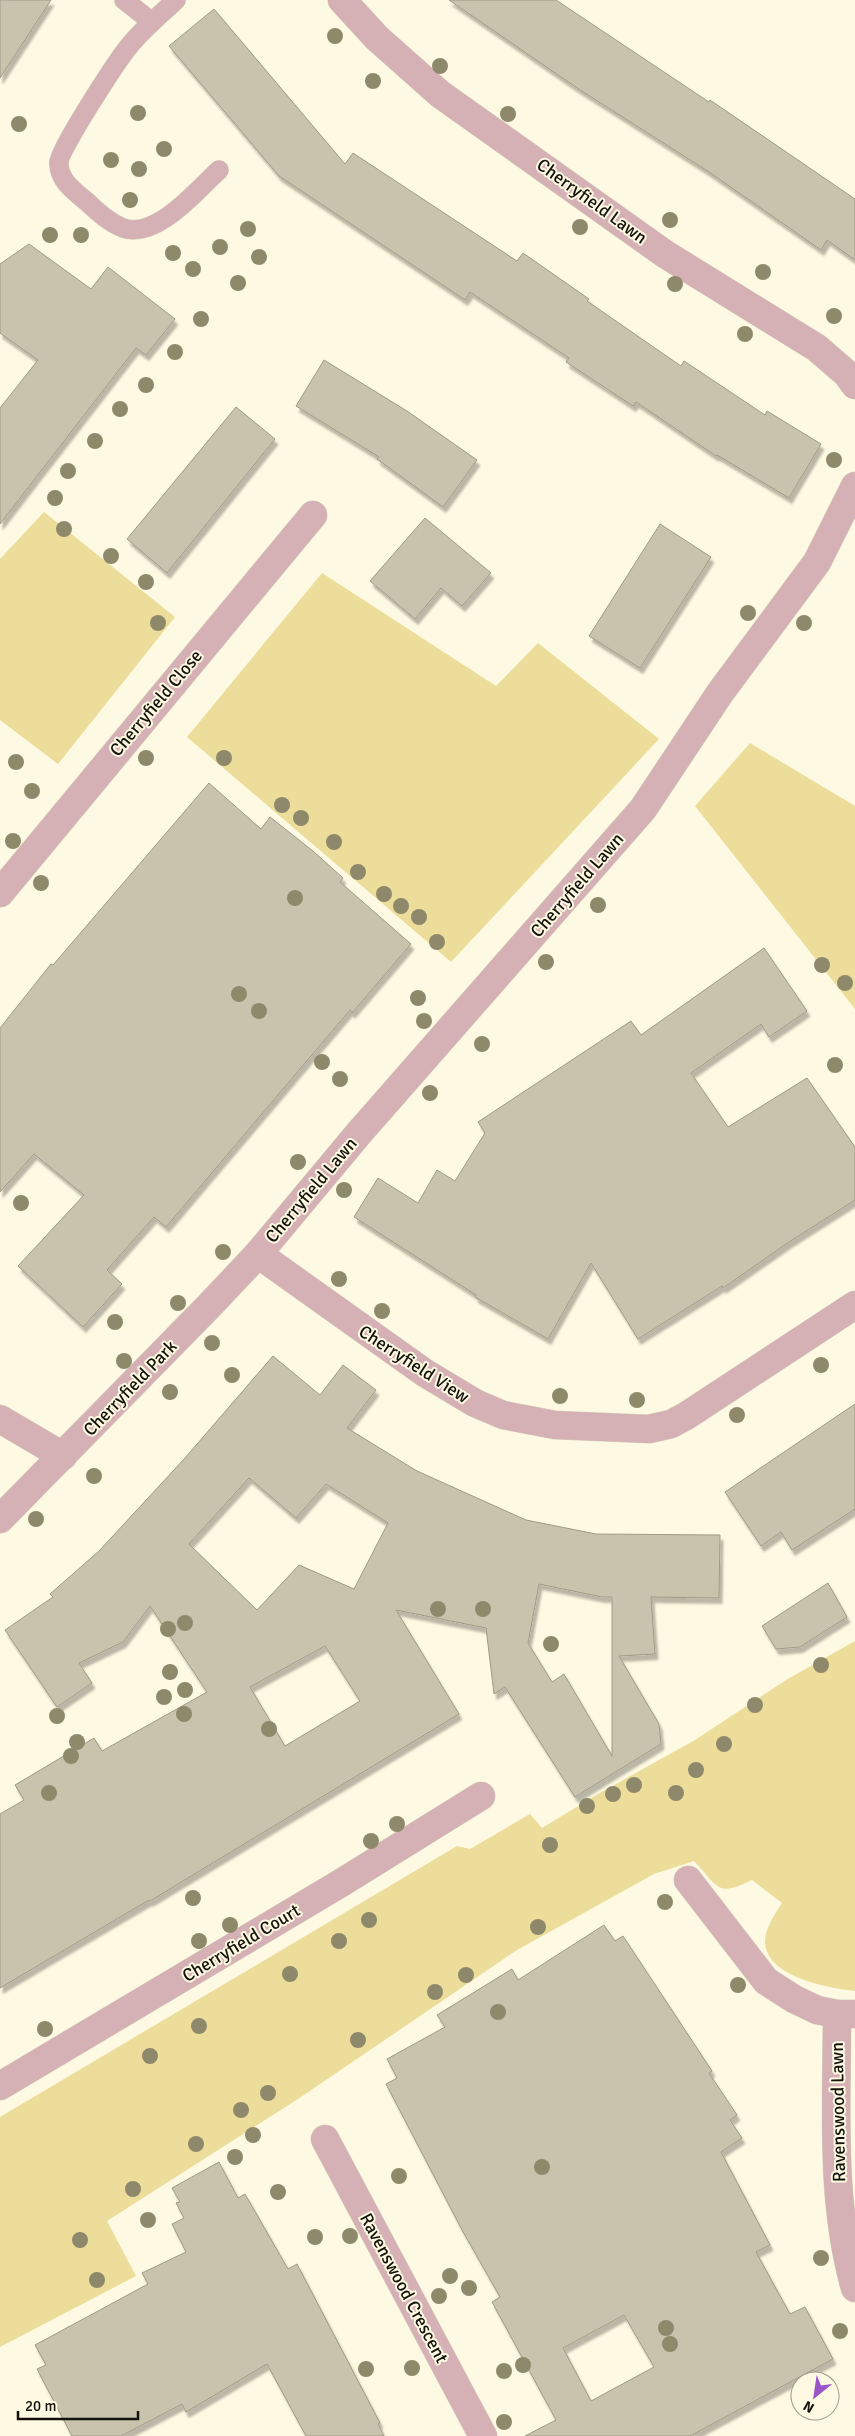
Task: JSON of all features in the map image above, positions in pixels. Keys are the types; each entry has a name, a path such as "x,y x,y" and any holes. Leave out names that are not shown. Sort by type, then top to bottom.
{"street":[{"name":"Cherryfield Lawn","path":"342,0 377,38 440,94 665,254 816,348 847,374 855,385"},
{"name":"Cherryfield Lawn","path":"258,1254 359,1133 643,809 720,693 817,562 855,486"},
{"name":"Cherryfield Close","path":"0,893 313,515"},
{"name":"Cherryfield View","path":"258,1254 392,1351 449,1389 503,1415 555,1425 649,1429 671,1424 855,1306"},
{"name":"Cherryfield Park","path":"0,1519 258,1254"},
{"path":"0,1419 63,1456"},
{"name":"Cherryfield Court","path":"0,2086 333,1888 481,1796"},
{"name":"Ravenswood Lawn","path":"688,1880 766,1981 802,2003 846,2014 837,2168 843,2240 855,2288"},
{"name":"Ravenswood Crescent","path":"324,2139 482,2436"}],"lane":[{"path":"124,0 152,22"},
{"path":"176,0 152,22 119,60 65,145 58,161 61,175 68,185 110,222 125,229 137,229 164,220 219,170"}],"shaded area":[{"path":"44,512 175,617 58,764 0,720 0,559"},
{"path":"322,573 496,686 538,643 659,739 451,962 187,737"},
{"path":"750,743 855,806 855,1009 695,806"},
{"path":"855,1641 855,1991 830,1987 800,1978 776,1964 768,1954 765,1937 771,1921 782,1903 752,1880 731,1888 718,1887 694,1861 654,1874 517,1950 298,2099 107,2221 136,2276 0,2347 0,2117 457,1846 470,1849 530,1814 542,1828 598,1794 695,1740 786,1680"}],"building":[{"path":"0,0 51,0 0,78"},
{"path":"449,0 556,0 709,102 710,100 855,199 855,260 827,240 821,250 709,172 577,88"},
{"path":"214,9 345,164 353,153 517,261 523,253 589,299 587,301 681,366 684,361 765,415 767,411 821,444 789,498 716,456 636,402 633,406 566,362 569,358 470,292 465,300 279,176 169,46"},
{"path":"29,244 91,289 108,267 175,319 146,355 136,348 0,524 0,408 38,360 0,333 0,264"},
{"path":"324,360 407,411 477,460 443,507 377,459 379,457 296,406"},
{"path":"236,407 275,439 167,573 127,539"},
{"path":"425,518 491,573 462,606 441,588 415,619 370,581"},
{"path":"660,524 711,557 640,668 589,636"},
{"path":"209,783 261,829 270,817 313,851 343,878 340,882 411,944 352,1013 350,1010 166,1227 154,1217 107,1270 122,1284 83,1327 18,1266 84,1195 34,1154 0,1192 0,1028 51,964 53,965"},
{"path":"764,948 807,1011 769,1037 761,1024 691,1073 728,1127 807,1078 855,1147 855,1200 789,1242 723,1288 722,1286 638,1339 591,1263 548,1339 475,1297 476,1295 354,1217 378,1178 418,1203 437,1170 455,1181 485,1133 478,1122 631,1021 641,1035"},
{"path":"273,1356 320,1395 343,1365 376,1390 347,1428 417,1471 526,1520 596,1534 720,1535 719,1598 651,1597 655,1654 619,1656 659,1724 661,1744 575,1797 505,1687 494,1694 486,1628 396,1610 459,1714 150,1901 0,1988 0,1814 24,1800 15,1785 94,1738 102,1751 207,1692 150,1606 123,1642 79,1663 92,1683 57,1707 5,1630 53,1597 50,1594 99,1551 185,1458","holes":["249,1478 296,1518 326,1484 388,1523 354,1589 299,1565 257,1610 189,1544","539,1584 602,1597 612,1597 612,1756 564,1674 552,1682 528,1643","325,1646 360,1701 285,1746 250,1687"]},
{"path":"855,1404 855,1509 792,1550 781,1532 761,1546 725,1492"},
{"path":"828,1583 847,1617 800,1647 776,1649 762,1626"},
{"path":"604,1925 615,1941 623,1936 712,2071 709,2073 737,2115 730,2120 742,2138 721,2152 770,2245 756,2252 790,2314 805,2307 833,2359 811,2371 790,2371 790,2382 690,2436 525,2436 556,2420 492,2302 500,2297 462,2230 386,2084 397,2078 387,2059 445,2027 437,2015 512,1969 518,1980","holes":["624,2315 654,2367 591,2401 563,2348"]},
{"path":"219,2162 238,2198 245,2194 288,2269 297,2264 380,2423 378,2424 384,2436 306,2436 267,2364 186,2412 182,2404 121,2436 72,2436 37,2369 46,2365 35,2345 148,2284 142,2273 186,2252 172,2224 184,2218 176,2203 180,2202 172,2188"}]}
